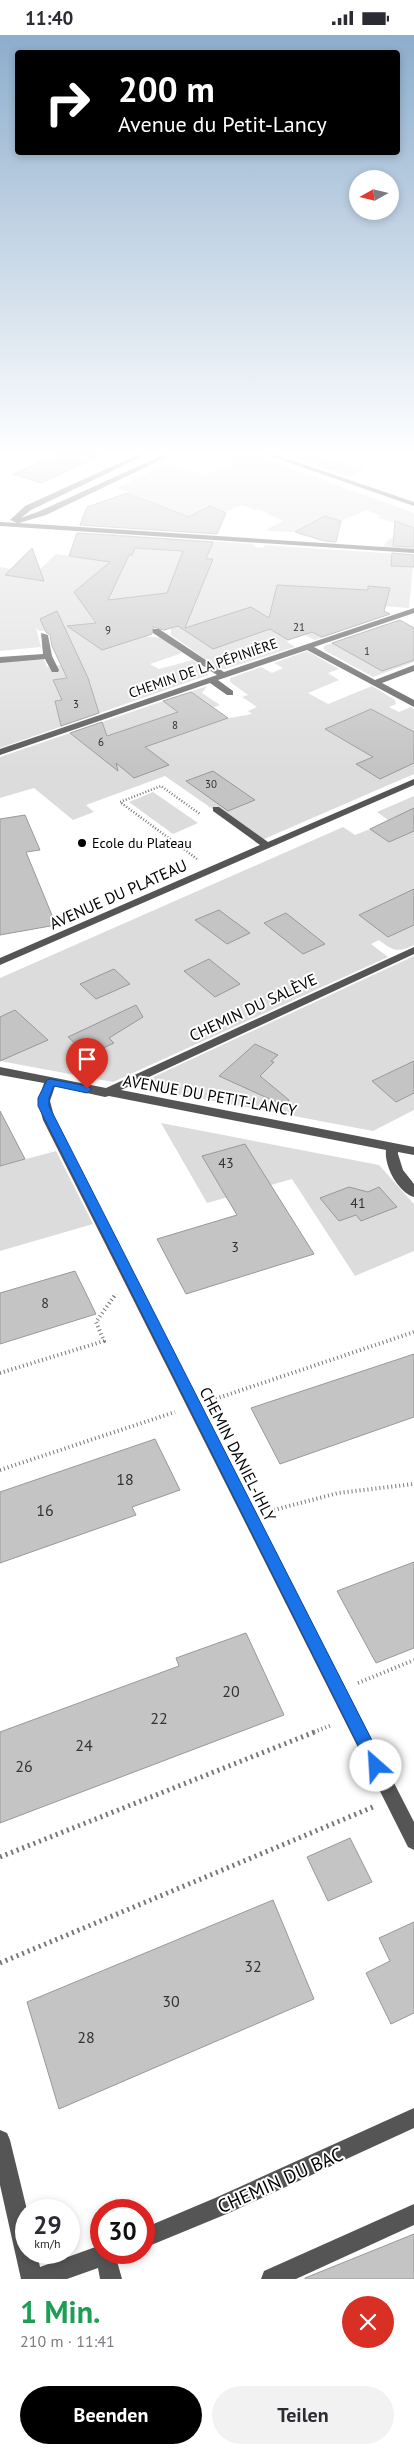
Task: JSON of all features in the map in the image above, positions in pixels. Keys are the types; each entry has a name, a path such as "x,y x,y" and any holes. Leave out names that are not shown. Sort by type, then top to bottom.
{"street":[{"name":"CHEMIN DE LA PÉPINIÈRE","path":"0,752 414,610"},
{"path":"156,631 223,675"},
{"path":"44,635 48,656 55,670"},
{"path":"308,647 414,704"},
{"path":"0,660 48,656"},
{"path":"374,683 414,668"},
{"path":"210,679 230,693"},
{"name":"AVENUE DU PLATEAU","path":"0,963 414,782"},
{"path":"216,809 267,845"},
{"name":"CHEMIN DU SALÈVE","path":"105,1093 414,950"},
{"name":"AVENUE DU PETIT-LANCY","path":"0,1071 105,1093 414,1151"},
{"name":"CHEMIN DANIEL-IHLY","path":"50,1082 43,1098 44,1106 414,1841"},
{"path":"393,1147 391,1156 393,1165 414,1192"},
{"name":"CHEMIN DU BAC","path":"155,2233 231,2202 414,2118"},
{"path":"0,2140 32,2279"},
{"path":"272,2279 414,2214"},
{"path":"36,2279 90,2260"},
{"path":"109,2264 111,2279"}],"path":[{"path":"207,819 161,786 120,802 212,869"},
{"path":"197,858 205,855"},
{"path":"0,1373 104,1341 96,1322 115,1295 134,1288"},
{"path":"250,1517 338,1493 414,1484"},
{"path":"339,1690 414,1660"},
{"path":"0,1857 352,1717"},
{"path":"0,1963 393,1798"}],"shaded area":[{"path":"50,560 414,560 409,608 368,605 366,612 358,611 357,614 385,616 315,640 305,635 286,641 295,647 225,669 217,667 171,635 171,628 189,622 181,616 186,615 182,609 195,607 191,601 187,602 184,596 167,598 164,593 155,595 165,612 170,612 173,618 158,620 127,598 120,600 139,614 132,621 133,624 130,623 127,627 139,629 137,631 144,636 163,638 182,653 150,664 159,669 193,660 208,671 208,675 0,748 0,662 43,658 47,667 61,665 51,644 57,642 52,630 39,631 36,627 41,647 0,651 0,567 36,573","holes":["104,603 116,615 114,617 125,621 109,635 103,634 98,626 101,623 94,621 84,606"]},
{"path":"386,624 399,630 411,626 414,628 414,662 373,677 324,650 324,646"},
{"path":"307,651 339,669 328,673 339,680 308,693 328,704 372,686 395,700 396,704 389,707 399,712 411,707 414,709 414,774 264,839 214,810 165,776 86,805 94,812 73,820 34,788 0,798 0,757 207,686 202,693 220,705 210,709 224,719 252,714 248,711 257,707 242,697 248,695 230,682 230,678 261,667 272,673 283,668 274,663"},
{"path":"153,792 198,823 173,834 129,802"},
{"path":"414,796 414,817 406,812 388,820 377,812"},
{"path":"343,827 355,835 370,829 389,842 414,827 414,945 396,950 379,940 371,944 388,957 113,1082 0,1061 0,978"},
{"path":"414,956 414,1110 373,1131 134,1086"},
{"path":"161,1123 379,1165 414,1204 414,1251 355,1276 292,1179 207,1203"},
{"path":"56,1151 93,1224 0,1251 0,1166"}],"building":[{"path":"20,560 36,560 44,581 5,575"},
{"path":"94,560 127,560 108,600 167,593 180,560 213,560 185,628 251,607 269,618 277,585 368,590 368,586 390,588 384,611 390,614 322,637 312,632 288,640 270,629 213,649 178,626 164,630 153,627 152,634 102,650 67,626 96,623 74,592 110,562"},
{"path":"391,560 414,560 414,567 391,566"},
{"path":"57,611 88,678 99,713 61,726 55,701 62,700 53,680 67,678 52,646 50,635 46,632 40,619"},
{"path":"400,620 414,628 414,660 382,671 332,643"},
{"path":"191,692 228,718 145,747 169,765 134,778 116,763 118,771 70,733 102,722 107,736 178,712 163,701"},
{"path":"371,709 414,732 414,763 380,779 356,764 373,757 325,729"},
{"path":"213,771 255,800 228,811 186,781"},
{"path":"414,808 414,831 389,842 370,829"},
{"path":"25,815 40,850 26,852 56,925 0,935 0,819"},
{"path":"414,889 414,925 388,937 359,915"},
{"path":"219,910 250,933 227,944 195,920"},
{"path":"286,913 325,944 303,954 264,923"},
{"path":"209,959 240,984 215,997 184,971"},
{"path":"114,969 130,984 96,999 80,984"},
{"path":"136,1005 143,1017 109,1038 114,1043 88,1055 68,1037"},
{"path":"15,1010 48,1040 0,1061 0,1017"},
{"path":"255,1044 278,1055 271,1061 274,1062 260,1076 289,1100 285,1106 219,1076"},
{"path":"414,1061 414,1093 396,1102 372,1081"},
{"path":"0,1111 25,1159 0,1166"},
{"path":"245,1144 314,1254 186,1294 157,1239 237,1215 202,1156"},
{"path":"349,1187 368,1192 379,1187 397,1207 361,1221 356,1215 339,1221 320,1198"},
{"path":"75,1271 96,1314 0,1344 0,1293"},
{"path":"414,1354 414,1417 280,1464 251,1408"},
{"path":"155,1439 180,1490 132,1507 136,1515 0,1563 0,1492"},
{"path":"414,1562 414,1648 376,1663 337,1591"},
{"path":"246,1633 284,1715 0,1823 0,1732 179,1666 176,1658"},
{"path":"350,1838 372,1882 328,1901 307,1857"},
{"path":"273,1900 314,1999 59,2109 27,2002"},
{"path":"414,1922 414,2013 391,2024 366,1973 390,1961 379,1938"},
{"path":"414,2234 414,2279 305,2279 305,2278"}],"place":[{"name":"Ecole du Plateau","path":"82,843"}],"route":[{"path":"87,1089 50,1082 43,1098 49,1119 376,1766"}]}
